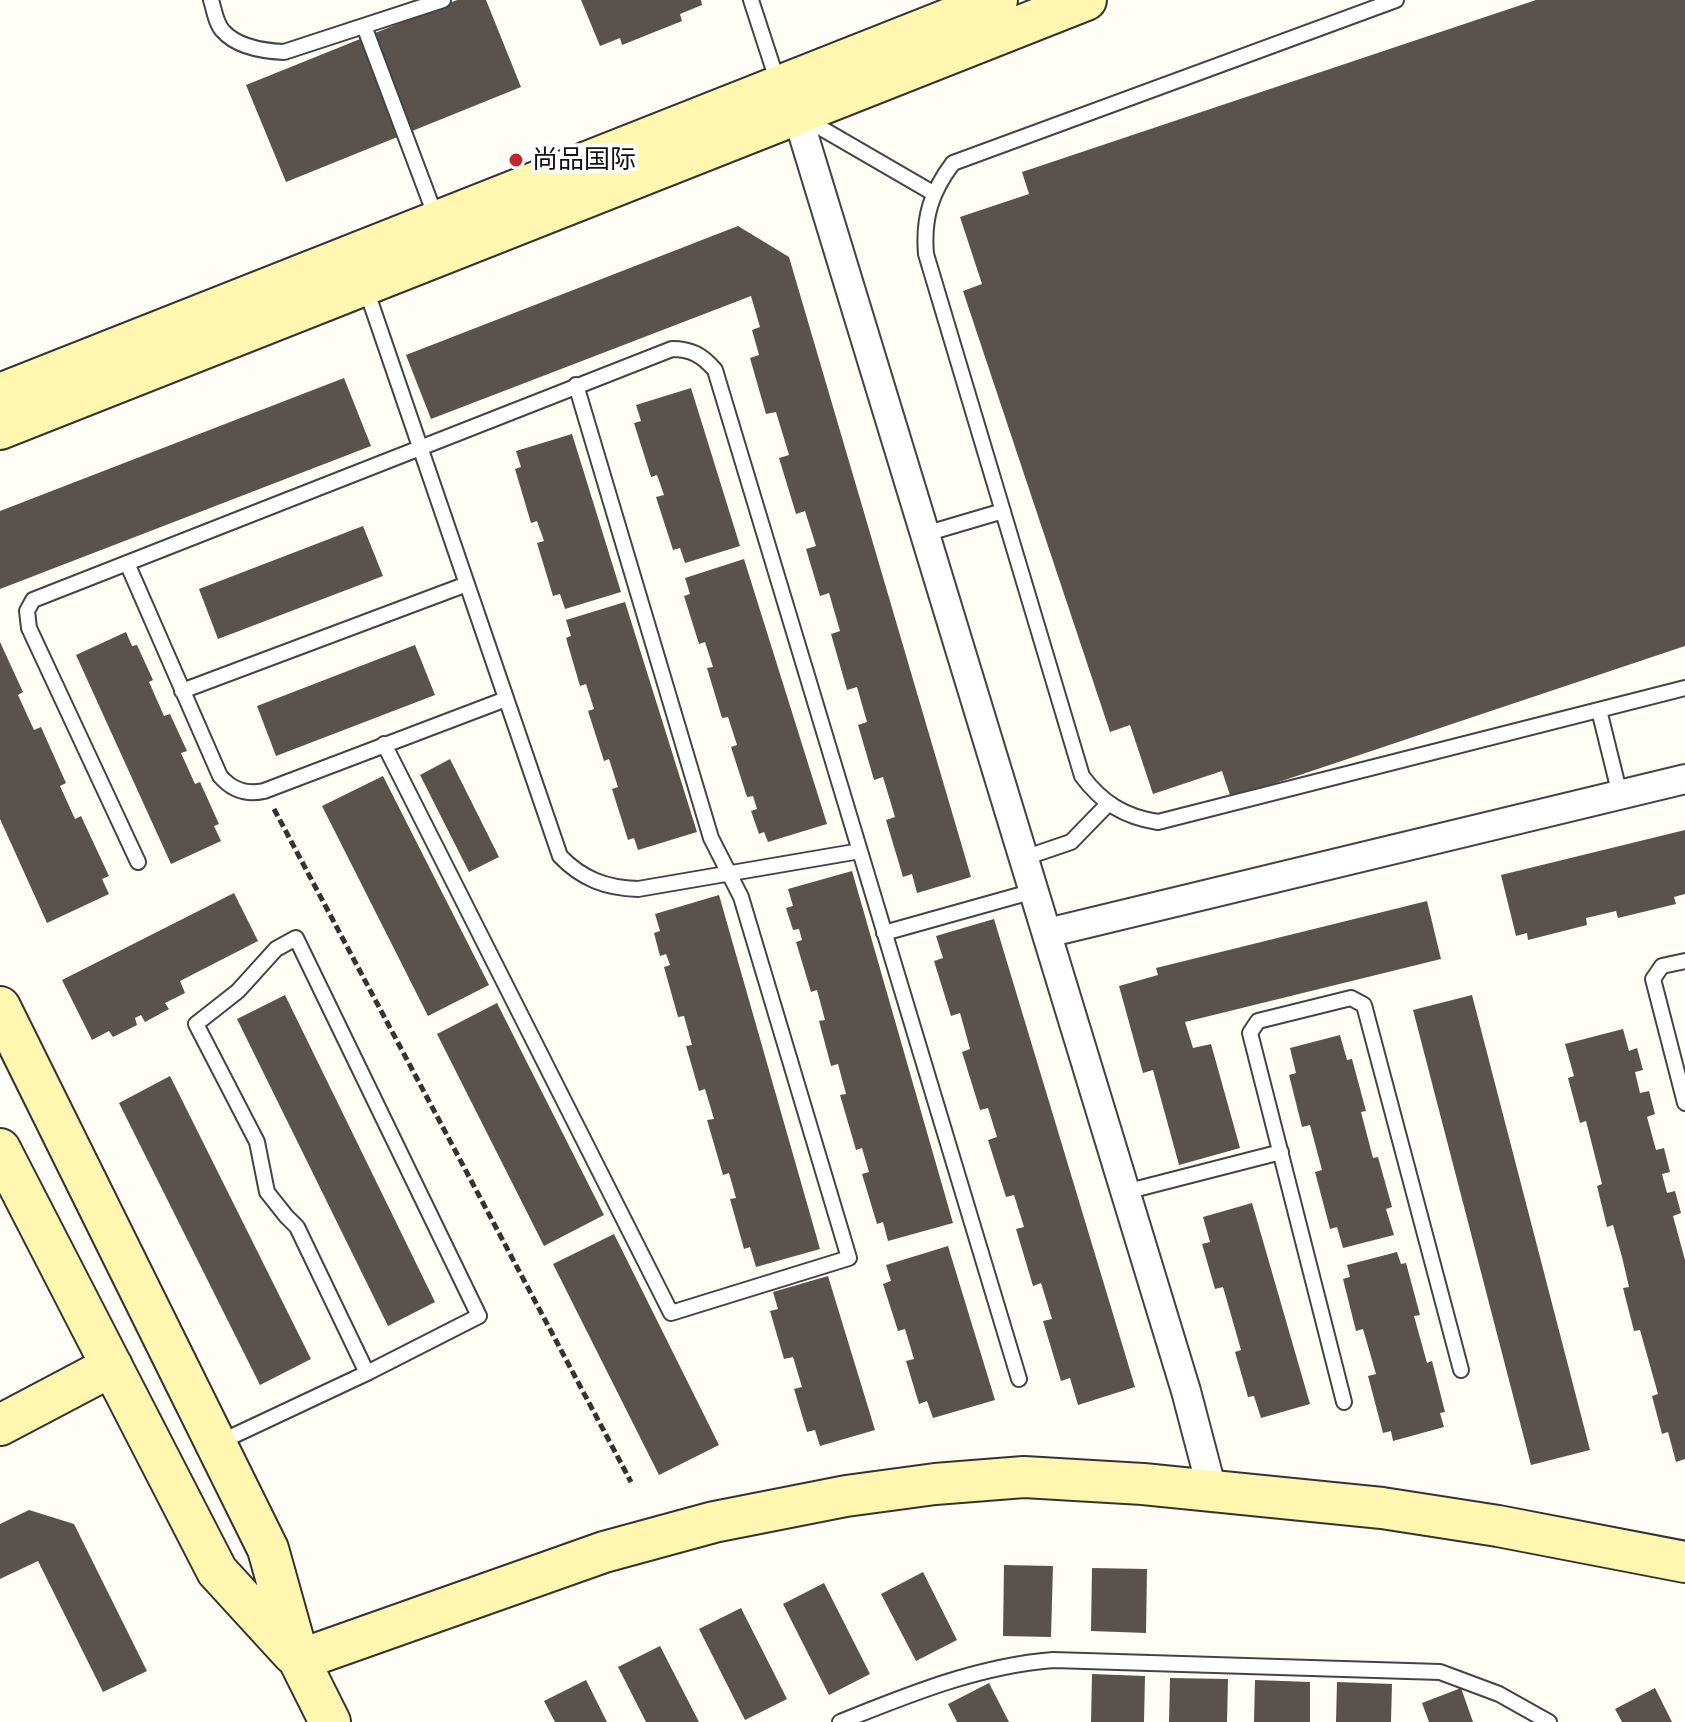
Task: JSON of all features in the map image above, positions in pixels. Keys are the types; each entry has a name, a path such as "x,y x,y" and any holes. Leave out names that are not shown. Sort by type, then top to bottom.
{"street":[{"path":"0,429 364,285 788,100 997,0"},
{"path":"0,394 437,221 1086,0"},
{"path":"788,100 1047,933 1186,1391 1212,1490"},
{"path":"1047,933 1685,779"},
{"path":"0,1007 268,1549 299,1660 330,1722"},
{"path":"0,1149 217,1571 299,1660"},
{"path":"0,1425 112,1366"},
{"path":"299,1660 604,1552 714,1522 780,1508 935,1484 1024,1477 1212,1490 1440,1517 1685,1562"}],"lane":[{"path":"211,0 221,30 242,43 266,51 284,52 443,0"},
{"path":"751,0 788,100 933,193"},
{"path":"1396,0 1359,6 953,163 933,193 926,218 926,254 1082,776 1108,804 1123,813 1158,822 1685,688"},
{"path":"364,26 437,221"},
{"path":"364,285 560,856 571,867 598,883 638,889 860,851"},
{"path":"138,862 27,619 33,600 672,349 697,353 715,370 1019,1379"},
{"path":"384,744 671,1313 849,1258 741,897 711,838 576,385"},
{"path":"925,534 1003,511"},
{"path":"127,563 220,776 226,784 244,792 264,791 506,699"},
{"path":"182,691 467,584"},
{"path":"1599,710 1620,795"},
{"path":"1024,858 1071,842 1108,804"},
{"path":"884,933 1034,891"},
{"path":"216,1444 367,1373 479,1316 296,938 276,949 238,991 196,1024 257,1142 267,1192 297,1227 367,1373"},
{"path":"1685,961 1662,966 1653,979 1685,1103"},
{"path":"1344,1402 1250,1033 1258,1021 1351,998 1364,1005 1461,1370"},
{"path":"1125,1192 1281,1152"},
{"path":"840,1722 958,1677 1021,1663 1053,1660 1440,1672 1499,1694 1549,1722"}],"path":[{"path":"264,791 631,1482"}],"building":[{"path":"457,0 486,0 521,87 286,182 246,85"},
{"path":"581,0 701,0 702,5 680,14 682,21 622,45 620,38 600,46"},
{"path":"1536,0 1685,0 1685,646 1231,798 1222,771 1153,794 1130,725 1110,732 963,291 982,284 960,217 1029,194 1022,172"},
{"path":"738,226 789,257 971,877 917,893 912,874 903,877 886,820 895,817 883,777 874,780 858,725 867,722 857,687 847,690 831,634 840,631 829,593 820,596 806,549 816,546 805,511 796,514 779,458 789,455 776,412 766,414 750,358 759,355 752,330 760,327 751,296 431,419 406,355"},
{"path":"344,378 371,446 0,589 0,511"},
{"path":"691,388 740,546 685,563 680,548 673,550 656,497 664,495 657,475 651,477 634,423 641,421 636,405"},
{"path":"572,434 621,592 565,609 560,594 553,596 537,543 544,541 537,521 531,523 515,469 521,467 516,451"},
{"path":"363,526 383,576 218,639 199,589"},
{"path":"744,559 827,824 768,842 764,832 759,834 751,811 757,809 753,796 747,797 731,747 737,745 728,717 722,718 707,668 713,667 705,642 699,644 684,596 690,594 685,578"},
{"path":"625,602 697,832 638,850 634,838 628,840 612,789 618,787 609,759 604,761 588,711 594,709 586,684 580,686 566,638 571,636 566,620"},
{"path":"126,632 132,646 137,645 153,680 149,682 164,716 170,714 187,751 181,753 195,784 200,782 219,824 214,826 221,841 171,864 76,655"},
{"path":"0,642 23,692 18,695 34,730 41,727 66,783 60,786 75,819 81,816 109,876 102,879 109,894 47,923 0,819"},
{"path":"415,645 435,695 276,756 257,706"},
{"path":"450,759 499,857 469,872 420,775"},
{"path":"383,776 489,985 428,1016 322,806"},
{"path":"1685,830 1685,894 1674,897 1676,904 1618,918 1616,911 1586,918 1587,925 1528,940 1527,933 1516,936 1501,875"},
{"path":"852,871 953,1223 888,1241 883,1222 877,1224 862,1174 869,1172 862,1148 856,1150 840,1095 846,1094 838,1064 831,1066 819,1021 825,1020 817,990 811,992 796,942 802,940 799,929 793,930 786,908 793,906 788,889"},
{"path":"234,893 258,941 180,981 185,993 165,1003 169,1009 145,1022 141,1015 135,1018 137,1025 113,1037 109,1031 92,1040 62,980"},
{"path":"719,895 820,1249 756,1267 750,1247 744,1249 730,1199 736,1198 729,1173 723,1175 707,1120 714,1119 705,1089 699,1091 686,1046 692,1045 684,1016 678,1017 664,967 670,965 666,954 660,956 654,933 660,931 655,914"},
{"path":"1427,901 1441,959 1185,1022 1193,1048 1211,1044 1240,1148 1179,1165 1153,1070 1143,1073 1119,986 1158,975 1156,968"},
{"path":"994,919 1135,1387 1078,1405 1070,1378 1061,1381 1043,1321 1052,1319 1041,1283 1033,1286 1016,1229 1024,1227 1014,1195 1006,1197 988,1140 997,1137 988,1108 980,1110 962,1052 970,1049 960,1013 951,1016 934,961 943,958 936,936"},
{"path":"285,995 435,1302 388,1326 237,1019"},
{"path":"1472,995 1590,1450 1531,1465 1413,1010"},
{"path":"497,1003 604,1215 544,1246 437,1034"},
{"path":"1623,1029 1629,1051 1637,1048 1643,1070 1635,1072 1640,1093 1649,1091 1655,1114 1647,1117 1656,1150 1664,1148 1670,1172 1662,1174 1667,1193 1675,1191 1681,1213 1673,1216 1685,1260 1685,1459 1676,1462 1668,1432 1662,1434 1652,1396 1658,1394 1640,1330 1634,1331 1623,1288 1629,1287 1622,1257 1613,1225 1607,1227 1597,1186 1602,1184 1586,1121 1580,1123 1568,1078 1574,1076 1565,1044"},
{"path":"1340,1035 1347,1060 1352,1059 1366,1111 1361,1112 1373,1158 1378,1157 1392,1207 1386,1209 1394,1235 1343,1248 1337,1227 1330,1229 1315,1172 1322,1170 1310,1125 1302,1127 1289,1075 1296,1073 1290,1048"},
{"path":"170,1076 311,1359 260,1385 119,1103"},
{"path":"1252,1203 1310,1404 1261,1418 1254,1396 1248,1397 1235,1352 1241,1350 1223,1287 1215,1289 1202,1244 1210,1242 1203,1217"},
{"path":"614,1234 719,1445 659,1475 553,1264"},
{"path":"948,1246 995,1400 933,1418 927,1401 919,1404 906,1361 914,1359 905,1329 898,1331 883,1284 891,1281 886,1265"},
{"path":"1397,1252 1401,1264 1406,1263 1420,1315 1414,1316 1427,1363 1432,1361 1445,1412 1440,1413 1444,1427 1393,1441 1391,1431 1383,1433 1368,1376 1376,1374 1363,1329 1356,1331 1343,1279 1350,1277 1347,1265"},
{"path":"828,1276 875,1430 820,1446 815,1430 807,1432 794,1389 802,1387 793,1357 784,1359 770,1311 778,1309 773,1292"},
{"path":"29,1510 74,1524 147,1671 103,1692 38,1561 0,1579 0,1524"},
{"path":"1004,1565 1053,1566 1051,1637 1003,1636"},
{"path":"1092,1568 1147,1569 1146,1633 1091,1631"},
{"path":"923,1572 957,1640 916,1661 881,1594"},
{"path":"824,1583 870,1674 829,1695 783,1604"},
{"path":"741,1608 787,1699 745,1720 699,1629"},
{"path":"660,1646 699,1722 646,1722 618,1667"},
{"path":"1092,1674 1145,1676 1144,1722 1091,1722"},
{"path":"1170,1678 1228,1679 1227,1722 1169,1722"},
{"path":"586,1680 607,1722 555,1722 544,1701"},
{"path":"1255,1680 1310,1682 1310,1722 1254,1722"},
{"path":"1337,1682 1392,1684 1391,1722 1336,1722"},
{"path":"989,1683 1009,1722 957,1722 948,1704"},
{"path":"1461,1688 1473,1722 1429,1722 1422,1703"},
{"path":"1655,1688 1672,1722 1622,1722 1615,1709"}],"place":[{"name":"尚品国际","path":"516,160"}]}
